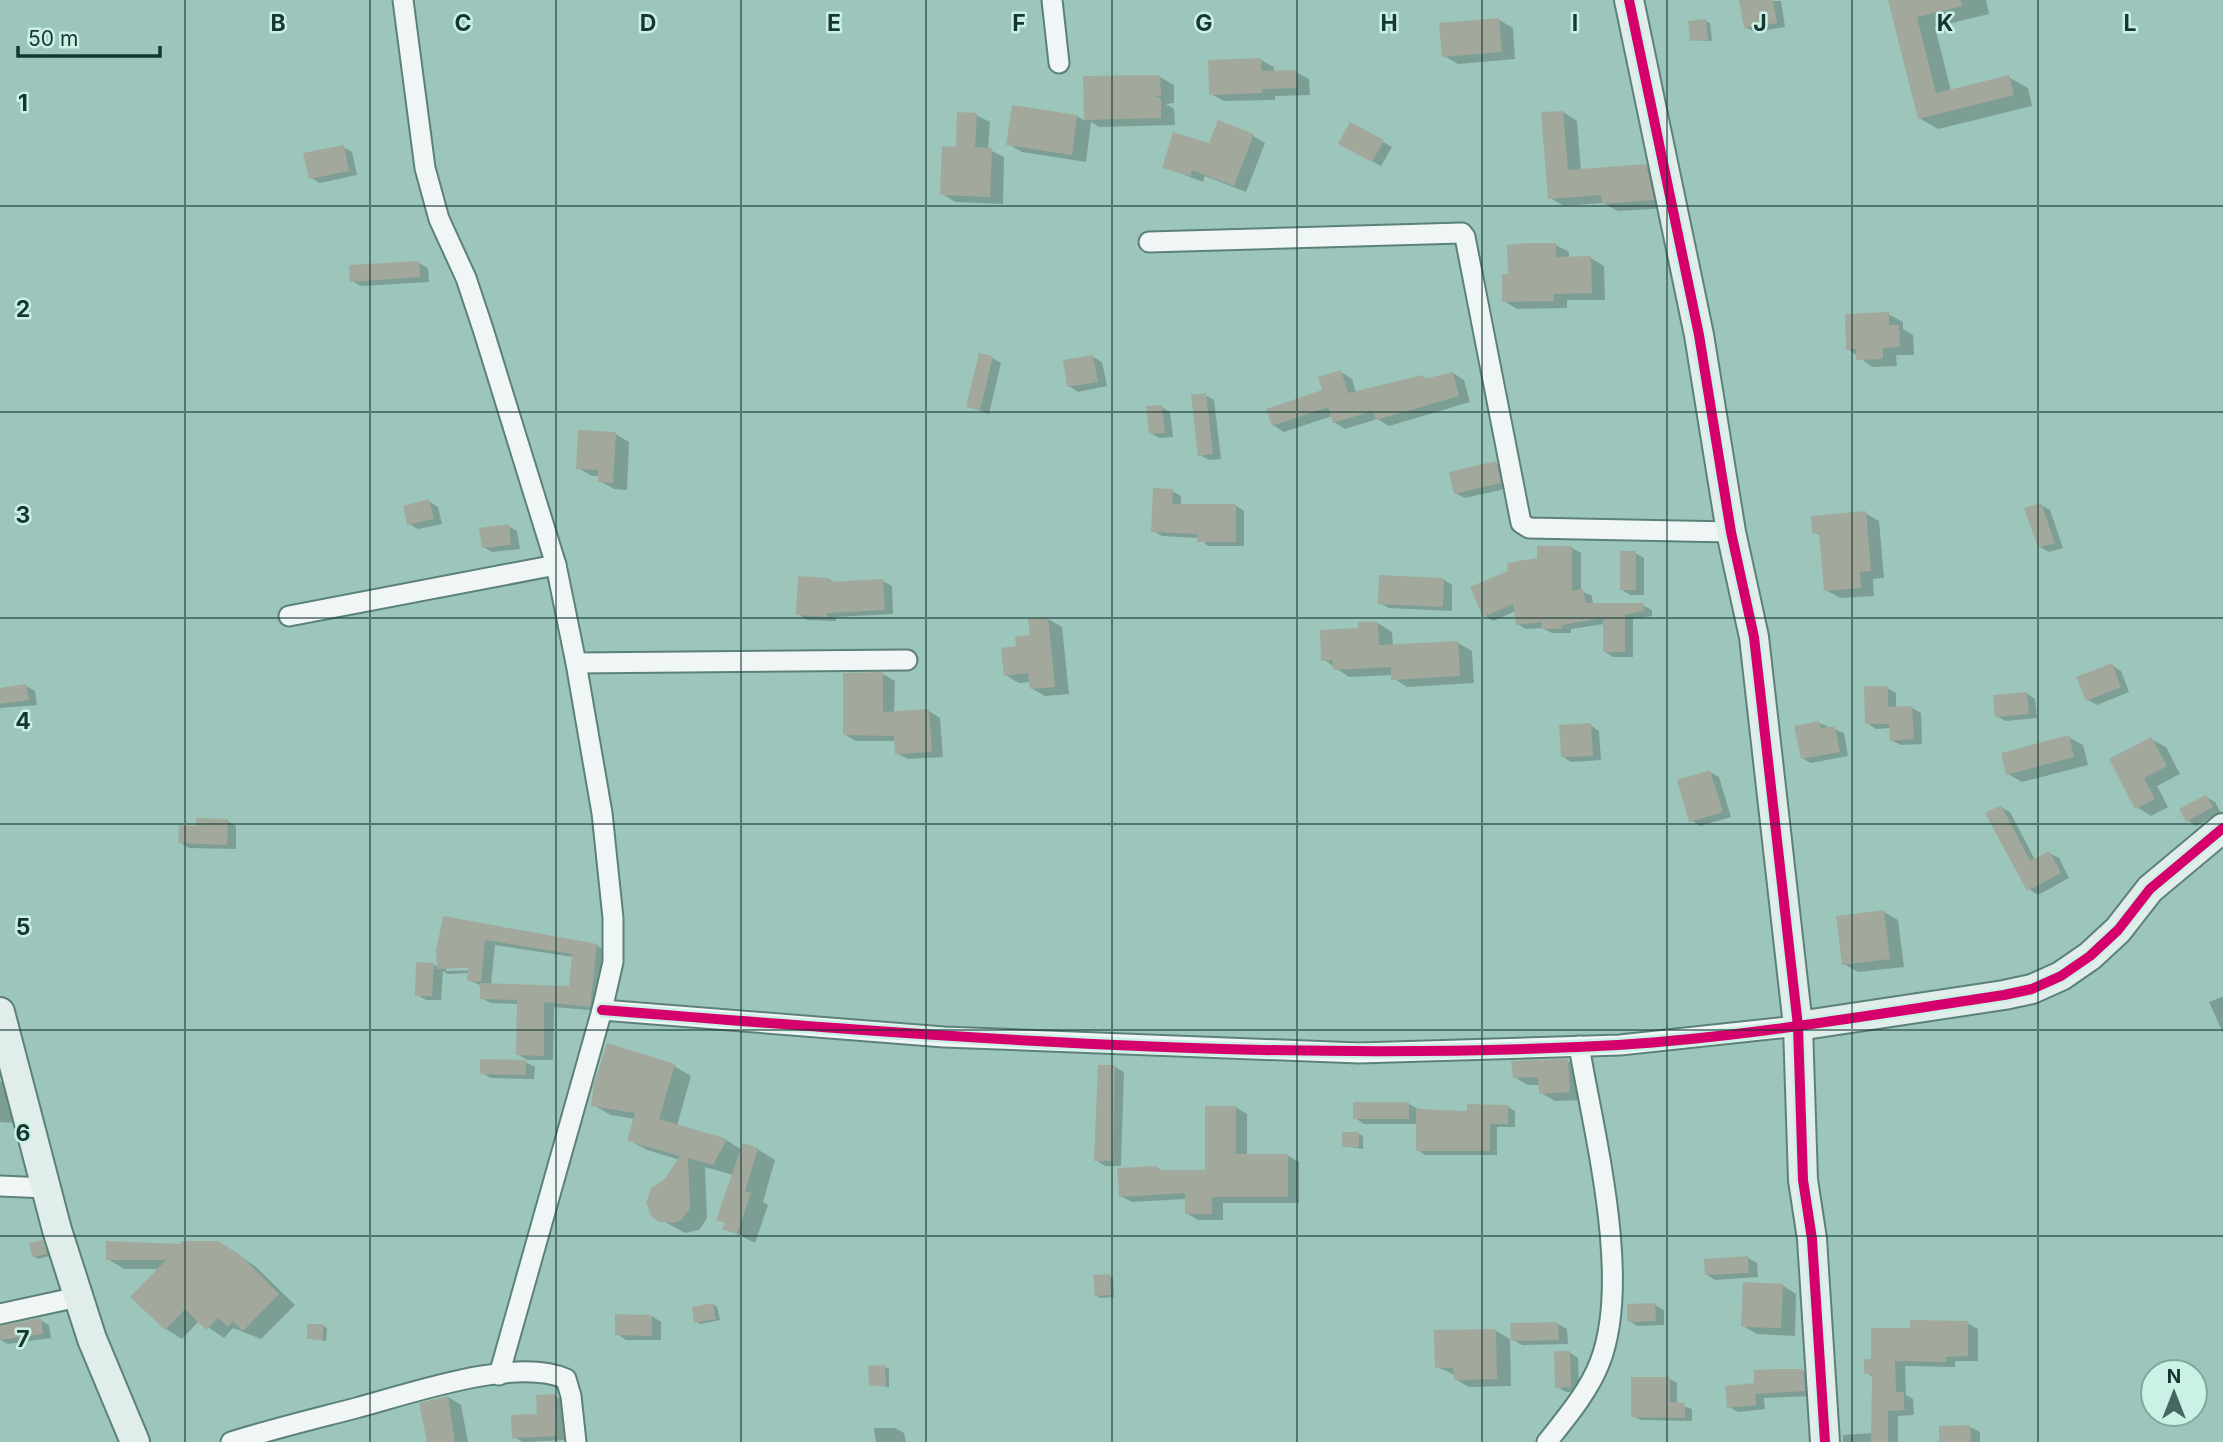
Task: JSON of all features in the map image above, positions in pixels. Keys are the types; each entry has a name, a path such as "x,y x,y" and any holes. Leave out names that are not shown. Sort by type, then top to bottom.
{"street":[{"path":"403,0 425,168 439,219 470,290 556,565 602,813 613,918 613,962 602,1010 499,1375"},
{"path":"1052,0 1059,63"},
{"path":"1629,0 1699,335 1731,532 1754,638 1798,1026 1803,1180 1812,1239 1825,1442"},
{"path":"1149,242 1462,233 1465,237 1521,523 1529,528 1731,532"},
{"path":"289,616 556,565"},
{"path":"576,663 906,660"},
{"path":"602,1010 944,1037 1145,1047 1359,1053 1620,1045 1798,1026 2004,995 2032,989 2061,976 2118,930 2150,889 2223,828"},
{"path":"0,1012 78,1297 135,1442"},
{"path":"1547,1442 1572,1411 1600,1362 1612,1306 1609,1237 1579,1046"},
{"path":"0,1186 47,1188"},
{"path":"0,1314 78,1297"},
{"path":"231,1442 454,1381 520,1371 553,1373 566,1379 571,1396 576,1442"}],"building":[{"path":"1739,0 1773,0 1777,23 1744,28"},
{"path":"1888,0 1961,0 1962,6 1917,17 1936,93 2009,75 2014,95 1918,119"},
{"path":"1499,18 1502,52 1442,57 1439,23"},
{"path":"1706,19 1708,40 1690,41 1688,21"},
{"path":"1261,58 1262,71 1296,70 1297,88 1262,89 1262,93 1209,95 1208,60"},
{"path":"1160,75 1161,96 1155,96 1161,99 1161,118 1084,120 1083,76"},
{"path":"1012,105 1077,115 1072,155 1006,145"},
{"path":"1563,111 1568,170 1646,164 1654,200 1602,204 1601,195 1548,199 1541,112"},
{"path":"957,112 977,113 975,147 992,148 990,197 940,195 942,146 956,147"},
{"path":"1218,120 1254,134 1234,186 1192,170 1191,176 1162,168 1173,132 1209,143"},
{"path":"1350,122 1384,140 1372,162 1338,144"},
{"path":"344,145 349,171 309,179 303,153"},
{"path":"1556,243 1556,257 1591,256 1592,293 1554,294 1554,301 1502,302 1502,274 1508,274 1507,245"},
{"path":"419,261 420,277 350,282 349,265"},
{"path":"1889,312 1889,325 1899,325 1900,347 1883,348 1883,359 1856,360 1856,349 1846,350 1845,314"},
{"path":"979,353 993,356 980,410 966,407"},
{"path":"1093,355 1098,382 1067,387 1063,360"},
{"path":"1341,370 1348,393 1422,375 1424,379 1453,372 1459,396 1376,420 1373,411 1333,423 1328,407 1272,426 1266,409 1322,390 1318,377"},
{"path":"1206,393 1213,454 1198,456 1191,395"},
{"path":"1162,405 1165,433 1149,434 1146,406"},
{"path":"578,430 616,432 613,483 598,482 598,470 576,469"},
{"path":"1496,461 1501,483 1454,494 1449,472"},
{"path":"1153,488 1173,489 1172,504 1236,504 1236,542 1197,542 1197,534 1151,532"},
{"path":"429,499 434,519 407,525 403,506"},
{"path":"2041,503 2055,543 2038,548 2024,508"},
{"path":"1866,511 1871,571 1860,572 1861,588 1824,591 1819,533 1812,533 1811,516"},
{"path":"509,524 511,545 482,548 479,528"},
{"path":"1537,546 1572,546 1572,591 1583,589 1586,603 1643,603 1644,611 1625,615 1625,652 1603,652 1603,618 1562,625 1562,629 1541,629 1541,622 1516,625 1513,604 1483,617 1470,587 1508,571 1507,563 1537,558"},
{"path":"1620,551 1636,551 1636,590 1620,590"},
{"path":"1379,575 1444,578 1443,607 1378,604"},
{"path":"798,576 829,578 829,582 883,579 885,610 827,613 827,617 796,615"},
{"path":"1048,617 1055,687 1030,689 1028,673 1004,676 1001,648 1016,646 1015,637 1030,635 1028,619"},
{"path":"1358,622 1378,622 1379,645 1458,641 1460,676 1391,680 1391,667 1333,670 1333,660 1321,661 1320,630 1358,628"},
{"path":"2112,663 2121,687 2086,701 2076,677"},
{"path":"883,672 883,712 929,709 932,752 895,754 894,736 843,735 843,673"},
{"path":"26,684 29,700 0,704 0,688"},
{"path":"1864,686 1888,686 1888,707 1912,706 1914,739 1890,741 1889,724 1865,724"},
{"path":"2027,692 2029,714 1995,717 1993,695"},
{"path":"1819,721 1821,728 1835,726 1840,752 1801,759 1794,726"},
{"path":"1591,723 1593,756 1561,757 1559,725"},
{"path":"2069,735 2074,757 2006,775 2001,753"},
{"path":"2151,737 2167,766 2144,778 2155,799 2135,809 2109,759"},
{"path":"1710,770 1723,812 1689,822 1677,780"},
{"path":"2206,795 2213,807 2186,822 2179,809"},
{"path":"2001,805 2030,861 2049,851 2061,873 2027,891 1985,813"},
{"path":"196,818 228,819 227,845 178,843 179,825 196,826"},
{"path":"1884,910 1890,959 1842,965 1836,916"},
{"path":"443,916 597,944 590,1007 544,1002 544,1056 516,1055 517,1000 480,999 480,983 569,986 572,954 485,940 481,982 467,981 468,968 437,969 436,951"},
{"path":"416,962 434,963 432,996 415,996"},
{"path":"607,1043 675,1064 659,1119 727,1139 713,1165 688,1158 690,1208 681,1220 674,1223 659,1222 652,1217 646,1203 651,1188 665,1179 680,1156 627,1141 635,1113 591,1106 594,1084"},
{"path":"480,1059 526,1060 526,1075 480,1074"},
{"path":"1568,1059 1570,1092 1539,1094 1538,1077 1513,1078 1511,1061"},
{"path":"1098,1065 1115,1065 1113,1161 1094,1161"},
{"path":"1353,1102 1409,1102 1409,1119 1353,1119"},
{"path":"1467,1104 1508,1105 1508,1124 1490,1124 1490,1151 1416,1151 1416,1109 1467,1111"},
{"path":"1205,1106 1236,1106 1236,1154 1288,1154 1288,1197 1212,1197 1212,1214 1185,1214 1185,1193 1119,1197 1117,1168 1157,1166 1158,1170 1205,1170"},
{"path":"1342,1132 1359,1132 1359,1147 1342,1147"},
{"path":"743,1143 758,1148 745,1191 751,1193 737,1234 722,1229 725,1223 716,1220"},
{"path":"43,1240 47,1254 32,1257 29,1243"},
{"path":"106,1241 181,1244 181,1241 218,1241 239,1254 279,1294 243,1331 233,1321 228,1327 218,1318 206,1330 185,1309 165,1330 130,1297 166,1260 106,1260"},
{"path":"1748,1256 1749,1273 1705,1275 1704,1259"},
{"path":"1110,1274 1111,1295 1095,1296 1093,1275"},
{"path":"1743,1282 1783,1284 1781,1328 1741,1327"},
{"path":"713,1303 716,1319 694,1323 692,1307"},
{"path":"1655,1303 1656,1321 1627,1322 1627,1304"},
{"path":"615,1314 652,1315 652,1336 615,1335"},
{"path":"41,1318 43,1334 0,1340 0,1326"},
{"path":"1910,1320 1968,1321 1968,1356 1946,1357 1946,1362 1895,1361 1896,1392 1904,1392 1904,1410 1888,1411 1888,1442 1871,1442 1872,1374 1864,1374 1864,1359 1871,1359 1871,1328 1910,1328"},
{"path":"1558,1322 1559,1340 1511,1341 1510,1323"},
{"path":"307,1324 323,1324 323,1340 307,1339"},
{"path":"1496,1329 1497,1379 1454,1380 1453,1368 1435,1368 1434,1330"},
{"path":"1554,1351 1570,1351 1571,1387 1555,1388"},
{"path":"885,1365 886,1386 869,1386 868,1366"},
{"path":"1803,1369 1805,1391 1755,1394 1756,1405 1727,1408 1725,1386 1754,1383 1754,1370"},
{"path":"1631,1377 1670,1377 1670,1402 1685,1403 1685,1418 1631,1417"},
{"path":"555,1394 557,1436 512,1438 511,1415 537,1414 536,1395"},
{"path":"448,1396 455,1442 427,1442 419,1403"},
{"path":"1970,1425 1971,1442 1939,1442 1939,1426"}],"cycle path":[{"path":"1629,0 1699,335 1731,532 1754,637 1798,1026 1803,1180 1812,1239 1825,1442"},
{"path":"602,1010 983,1038 1237,1049 1491,1050 1618,1045 1763,1031 2032,989 2061,976 2090,956 2118,930 2150,889 2223,828"}]}
